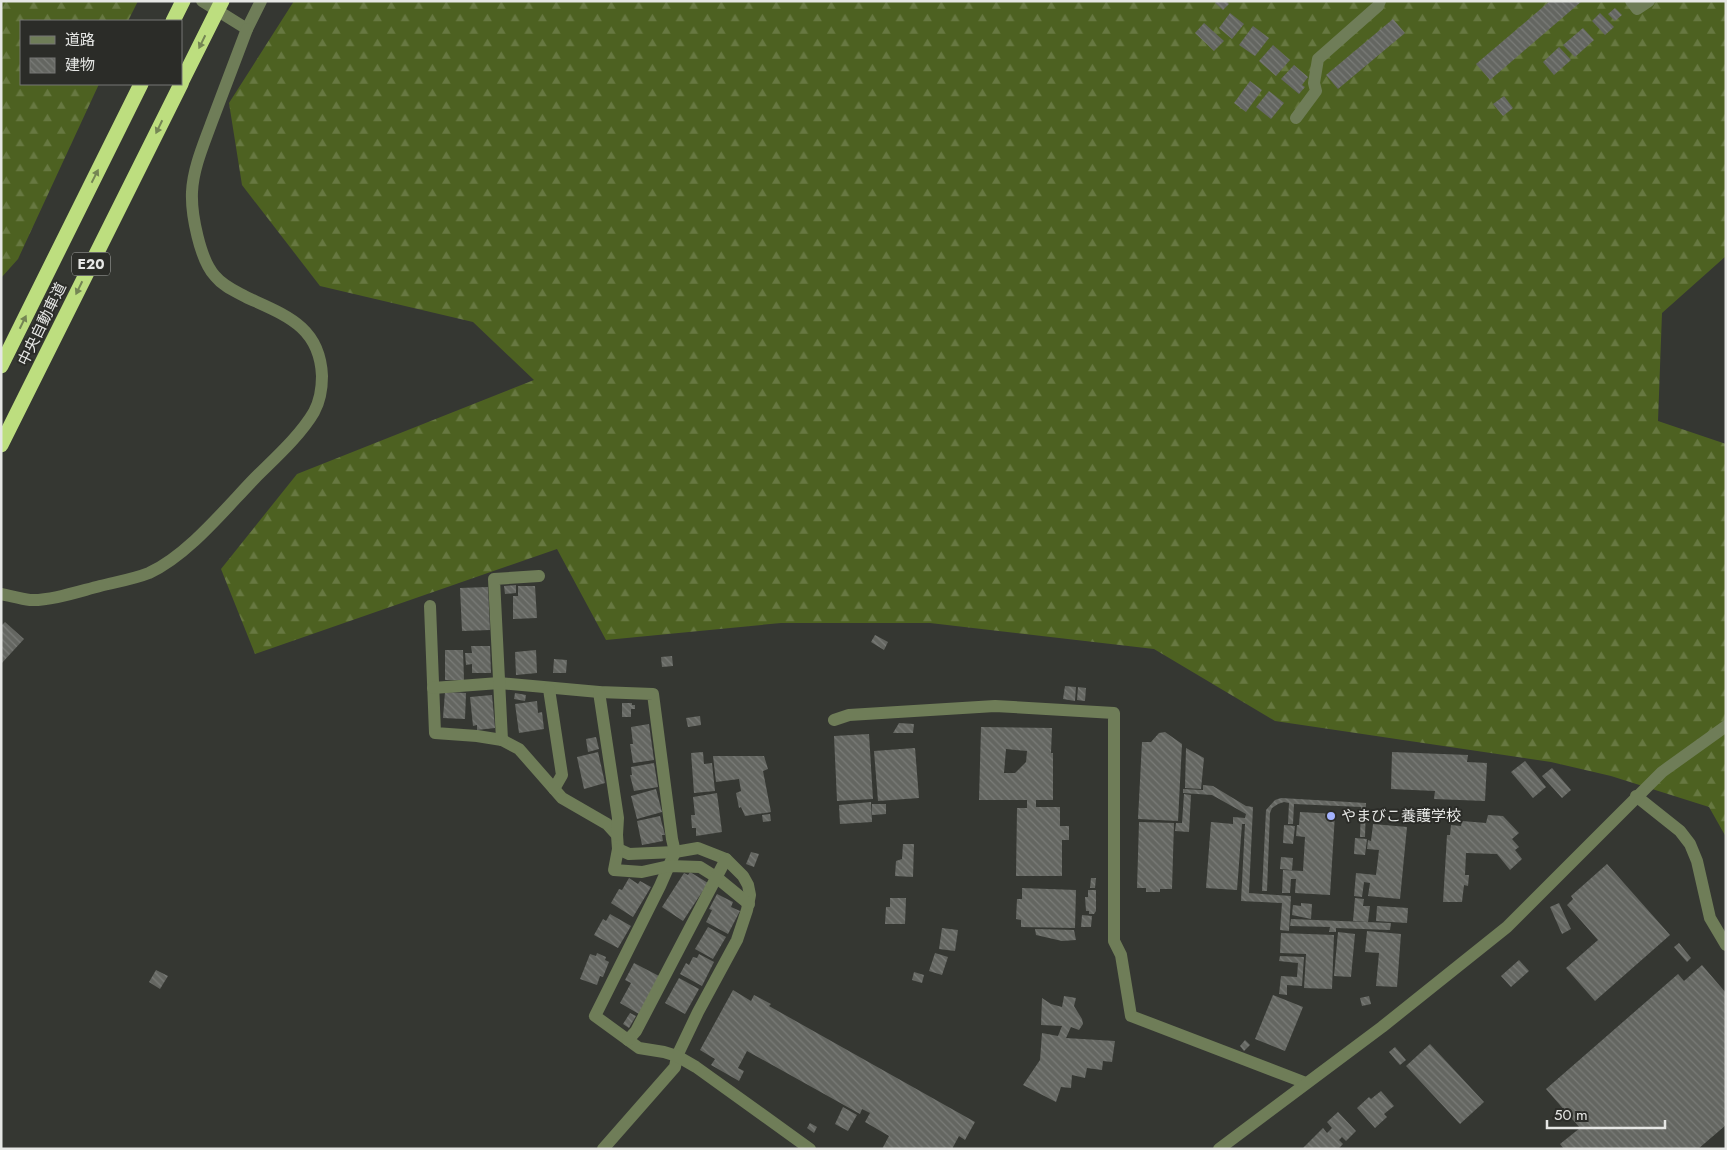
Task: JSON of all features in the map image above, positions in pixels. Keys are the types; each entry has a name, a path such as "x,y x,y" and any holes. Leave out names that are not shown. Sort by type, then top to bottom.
{"highway":[{"path":"173,20 182,1"},
{"name":"中央自動車道","path":"182,82 222,1"},
{"name":"中央自動車道","path":"1,366 141,85"},
{"name":"中央自動車道","path":"1,445 181,85"}],"street":[{"path":"202,1 247,29"},
{"path":"1,594 31,600 45,599 135,577 148,573 169,561 186,549 277,456 314,412 321,395 321,362 316,347 308,333 290,317 229,288 213,275 193,221 192,192 197,164 247,29 261,1"},
{"path":"1296,118 1316,90 1314,83 1318,59 1378,6 1380,1"},
{"path":"1630,1 1637,9 1649,1"},
{"path":"502,740 494,579 539,576"},
{"path":"430,606 435,732 502,740 519,748 562,798 607,824 617,835"},
{"path":"433,688 498,683 599,692 653,694 675,852 595,1016 640,1048 677,1056 696,1067 810,1149"},
{"path":"549,688 562,775 554,789"},
{"path":"599,692 618,818 618,849 614,870 642,872 668,866 700,867 716,877 748,904"},
{"path":"834,720 849,715 995,706 1114,713 1114,941 1121,955 1131,1016 1306,1083"},
{"path":"1219,1149 1382,1027 1507,927 1662,772 1726,726"},
{"path":"1636,796 1680,831 1690,844 1697,861 1710,918 1726,945"},
{"path":"603,1149 675,1067 677,1056 698,1012 737,940 750,895 748,885 743,876 726,859 698,848 675,852 629,854 618,849"},
{"path":"628,1040 641,1022 726,859"}],"green space":[{"path":"1,1 138,1 128,20 20,20 20,85 99,85 18,259 1,278"},
{"path":"294,1 1726,1 1726,256 1662,313 1658,421 1726,444 1726,837 1709,807 1611,776 1551,762 1275,721 1154,649 930,623 781,623 606,640 557,549 255,654 221,569 297,474 534,380 473,322 320,286 242,185 229,103"}],"building":[{"path":"1217,1 1226,1 1229,4 1223,10 1215,3"},
{"path":"1550,1 1582,1 1490,80 1476,64"},
{"path":"1615,8 1622,15 1615,21 1608,14"},
{"path":"1230,13 1244,24 1232,39 1219,28"},
{"path":"1600,13 1614,27 1605,35 1592,21"},
{"path":"1393,19 1405,33 1338,89 1326,75"},
{"path":"1204,23 1224,41 1214,51 1195,33"},
{"path":"1253,26 1269,38 1255,56 1239,45"},
{"path":"1583,28 1594,40 1575,57 1563,45"},
{"path":"1273,45 1290,60 1276,76 1259,61"},
{"path":"1559,47 1571,60 1554,75 1543,62"},
{"path":"1294,65 1308,77 1302,85 1305,87 1299,94 1281,79"},
{"path":"1250,81 1262,90 1246,112 1234,103"},
{"path":"1269,91 1284,103 1271,119 1256,107"},
{"path":"1504,96 1513,108 1503,116 1493,104"},
{"path":"516,585 516,593 505,594 504,586"},
{"path":"518,586 535,586 537,618 513,619 513,596 518,596"},
{"path":"488,587 490,630 462,631 460,588"},
{"path":"5,622 24,639 1,664 1,626"},
{"path":"875,635 888,642 884,650 871,642"},
{"path":"471,646 490,646 491,673 472,673 472,664 466,665 465,653 472,653"},
{"path":"445,650 463,650 464,680 445,680"},
{"path":"536,650 537,673 516,675 515,652"},
{"path":"672,656 673,666 662,667 661,657"},
{"path":"554,659 567,660 566,673 553,673"},
{"path":"1065,686 1076,687 1075,701 1063,699"},
{"path":"1078,687 1086,688 1085,701 1077,700"},
{"path":"445,692 466,693 465,719 443,718"},
{"path":"515,693 526,695 525,701 514,699"},
{"path":"492,695 495,728 477,730 477,725 473,726 470,697"},
{"path":"537,701 538,713 542,712 544,729 519,733 515,704"},
{"path":"622,703 632,703 632,705 635,705 635,709 631,709 631,717 622,717"},
{"path":"700,716 701,725 688,727 686,718"},
{"path":"899,723 914,724 913,733 893,733"},
{"path":"649,724 654,760 633,763 630,744 633,744 631,727"},
{"path":"981,727 1052,728 1053,800 1036,800 1036,807 1060,807 1060,826 1069,826 1069,840 1062,840 1062,876 1016,876 1017,808 1027,808 1027,800 979,800","holes":["1006,749 1027,751 1026,762 1015,773 1004,773"]},
{"path":"1165,732 1182,744 1178,821 1138,819 1142,742 1151,742 1159,733"},
{"path":"869,734 873,799 837,801 834,736"},
{"path":"596,737 599,749 588,752 586,739"},
{"path":"915,748 919,798 878,801 874,751"},
{"path":"1186,748 1204,758 1201,789 1185,788"},
{"path":"598,752 605,783 584,789 577,757"},
{"path":"703,752 704,764 712,763 715,791 694,793 691,753"},
{"path":"1392,752 1468,755 1467,762 1487,763 1485,801 1434,799 1435,791 1391,789"},
{"path":"713,756 764,756 768,769 763,771 771,812 745,816 741,807 739,808 736,793 741,791 739,779 716,782"},
{"path":"1525,761 1546,787 1533,798 1511,772"},
{"path":"654,763 658,787 634,791 630,775 632,775 631,767"},
{"path":"1552,768 1571,790 1562,798 1542,776"},
{"path":"1203,785 1213,786 1246,806 1253,807 1249,893 1291,896 1289,931 1280,930 1282,903 1241,901 1245,824 1242,824 1237,890 1206,888 1211,822 1233,824 1233,817 1245,818 1246,814 1212,795 1183,793 1183,789 1203,790"},
{"path":"656,789 662,812 637,819 631,796"},
{"path":"717,793 722,832 696,836 696,828 692,828 691,815 695,815 693,797"},
{"path":"1184,794 1191,795 1189,832 1175,831 1176,823 1182,823"},
{"path":"1281,798 1366,803 1365,837 1360,837 1361,807 1294,804 1293,824 1288,824 1289,803 1278,804 1272,808 1270,813 1267,891 1262,891 1266,810 1275,800"},
{"path":"871,802 872,822 840,824 839,805"},
{"path":"872,804 886,804 886,814 872,815"},
{"path":"1300,812 1335,814 1330,895 1295,893 1296,879 1291,879 1290,893 1282,893 1283,870 1303,871 1305,837 1296,836"},
{"path":"770,814 771,821 763,822 762,815"},
{"path":"1488,815 1503,816 1519,833 1512,839 1519,847 1515,850 1522,859 1510,870 1497,854 1466,853 1465,875 1469,875 1468,886 1464,885 1462,902 1443,902 1447,835 1450,835 1451,825 1461,826 1462,821 1486,823"},
{"path":"660,816 665,835 662,835 663,841 642,845 637,821"},
{"path":"1139,822 1174,823 1172,889 1160,889 1160,892 1146,892 1146,888 1137,888"},
{"path":"1373,824 1407,827 1400,899 1368,896 1370,883 1364,882 1362,897 1354,896 1356,873 1376,875 1379,850 1367,849 1368,840 1371,841"},
{"path":"1284,825 1295,826 1293,844 1283,843"},
{"path":"1355,838 1367,839 1365,855 1354,854"},
{"path":"903,844 914,844 913,877 895,876 896,861 902,859"},
{"path":"751,852 759,854 754,867 746,864"},
{"path":"1281,857 1293,858 1292,870 1280,869"},
{"path":"1607,864 1670,935 1595,1001 1566,968 1598,940 1567,905 1573,899 1571,896"},
{"path":"690,872 708,883 683,921 662,907 684,873 688,875"},
{"path":"629,878 638,884 640,881 651,887 633,917 611,903 619,889 622,890"},
{"path":"1091,878 1096,878 1095,888 1090,888"},
{"path":"1022,888 1076,890 1075,928 1021,927 1021,920 1016,919 1017,899 1022,899"},
{"path":"1088,890 1096,890 1096,911 1094,914 1089,914 1089,911 1086,911 1085,897 1088,897"},
{"path":"717,894 733,902 731,907 740,911 728,934 706,922 712,910 709,909"},
{"path":"890,898 906,898 905,924 885,924 886,907 890,907"},
{"path":"1355,898 1364,899 1363,906 1370,906 1368,922 1353,921"},
{"path":"1301,903 1312,904 1311,919 1292,915 1293,905 1301,906"},
{"path":"1559,903 1571,929 1562,934 1550,907"},
{"path":"1377,906 1408,908 1407,923 1376,921"},
{"path":"610,914 631,926 618,948 594,935 603,919 606,921"},
{"path":"1082,915 1092,916 1091,927 1081,927"},
{"path":"1291,919 1391,923 1390,930 1336,928 1336,932 1329,932 1330,927 1290,926"},
{"path":"708,927 726,937 713,959 695,949"},
{"path":"942,928 958,930 955,951 939,949"},
{"path":"1035,929 1074,930 1076,940 1062,941 1036,935"},
{"path":"1367,931 1401,934 1397,987 1376,986 1379,953 1365,952"},
{"path":"1338,932 1355,934 1351,977 1334,976"},
{"path":"1281,933 1334,935 1332,989 1304,988 1306,954 1280,953"},
{"path":"1679,943 1691,958 1687,962 1674,947"},
{"path":"597,953 606,957 605,960 609,962 603,977 600,976 597,985 580,979 590,954 596,956"},
{"path":"935,953 948,957 942,975 929,971"},
{"path":"699,954 714,962 702,986 680,974 686,963 689,965 693,957 697,958"},
{"path":"1280,956 1304,957 1302,986 1287,985 1287,995 1279,994 1281,976 1297,977 1298,963 1279,961"},
{"path":"1519,960 1529,971 1511,987 1501,976"},
{"path":"634,963 659,976 639,1014 620,1003 631,983 625,980"},
{"path":"1702,965 1726,993 1726,1125 1698,1149 1564,1149 1560,1144 1580,1128 1546,1089 1678,974 1684,981"},
{"path":"156,970 168,976 160,989 149,982"},
{"path":"914,972 924,975 922,983 912,980"},
{"path":"679,978 699,989 685,1014 665,1003"},
{"path":"733,990 751,1001 754,995 771,1004 769,1006 975,1122 965,1140 959,1136 952,1149 882,1149 889,1136 865,1122 870,1113 862,1109 860,1114 747,1051 738,1068 744,1071 739,1081 711,1065 715,1059 700,1050"},
{"path":"1273,995 1303,1007 1285,1051 1255,1039"},
{"path":"1064,996 1076,998 1074,1006 1083,1024 1079,1030 1071,1027 1066,1038 1115,1041 1112,1062 1103,1061 1102,1070 1087,1068 1085,1078 1072,1075 1071,1088 1061,1087 1056,1102 1023,1085 1040,1060 1042,1033 1058,1036 1062,1026 1041,1025 1042,998 1051,1004 1062,1007"},
{"path":"1369,996 1371,1004 1362,1006 1360,998"},
{"path":"630,1013 636,1016 629,1028 623,1024"},
{"path":"1245,1040 1250,1045 1244,1051 1240,1046"},
{"path":"1430,1044 1484,1102 1460,1124 1406,1066"},
{"path":"1395,1047 1406,1060 1400,1065 1389,1052"},
{"path":"1381,1091 1394,1106 1384,1114 1387,1117 1375,1128 1357,1108 1369,1097 1371,1099"},
{"path":"843,1107 857,1115 848,1131 835,1124"},
{"path":"1338,1112 1356,1131 1346,1141 1342,1137 1339,1140 1343,1144 1338,1149 1302,1149 1323,1128 1327,1133 1332,1128 1327,1122"},
{"path":"810,1123 817,1127 814,1133 807,1128"}],"place":[{"name":"やまびこ養護学校","path":"1331,816"}]}
